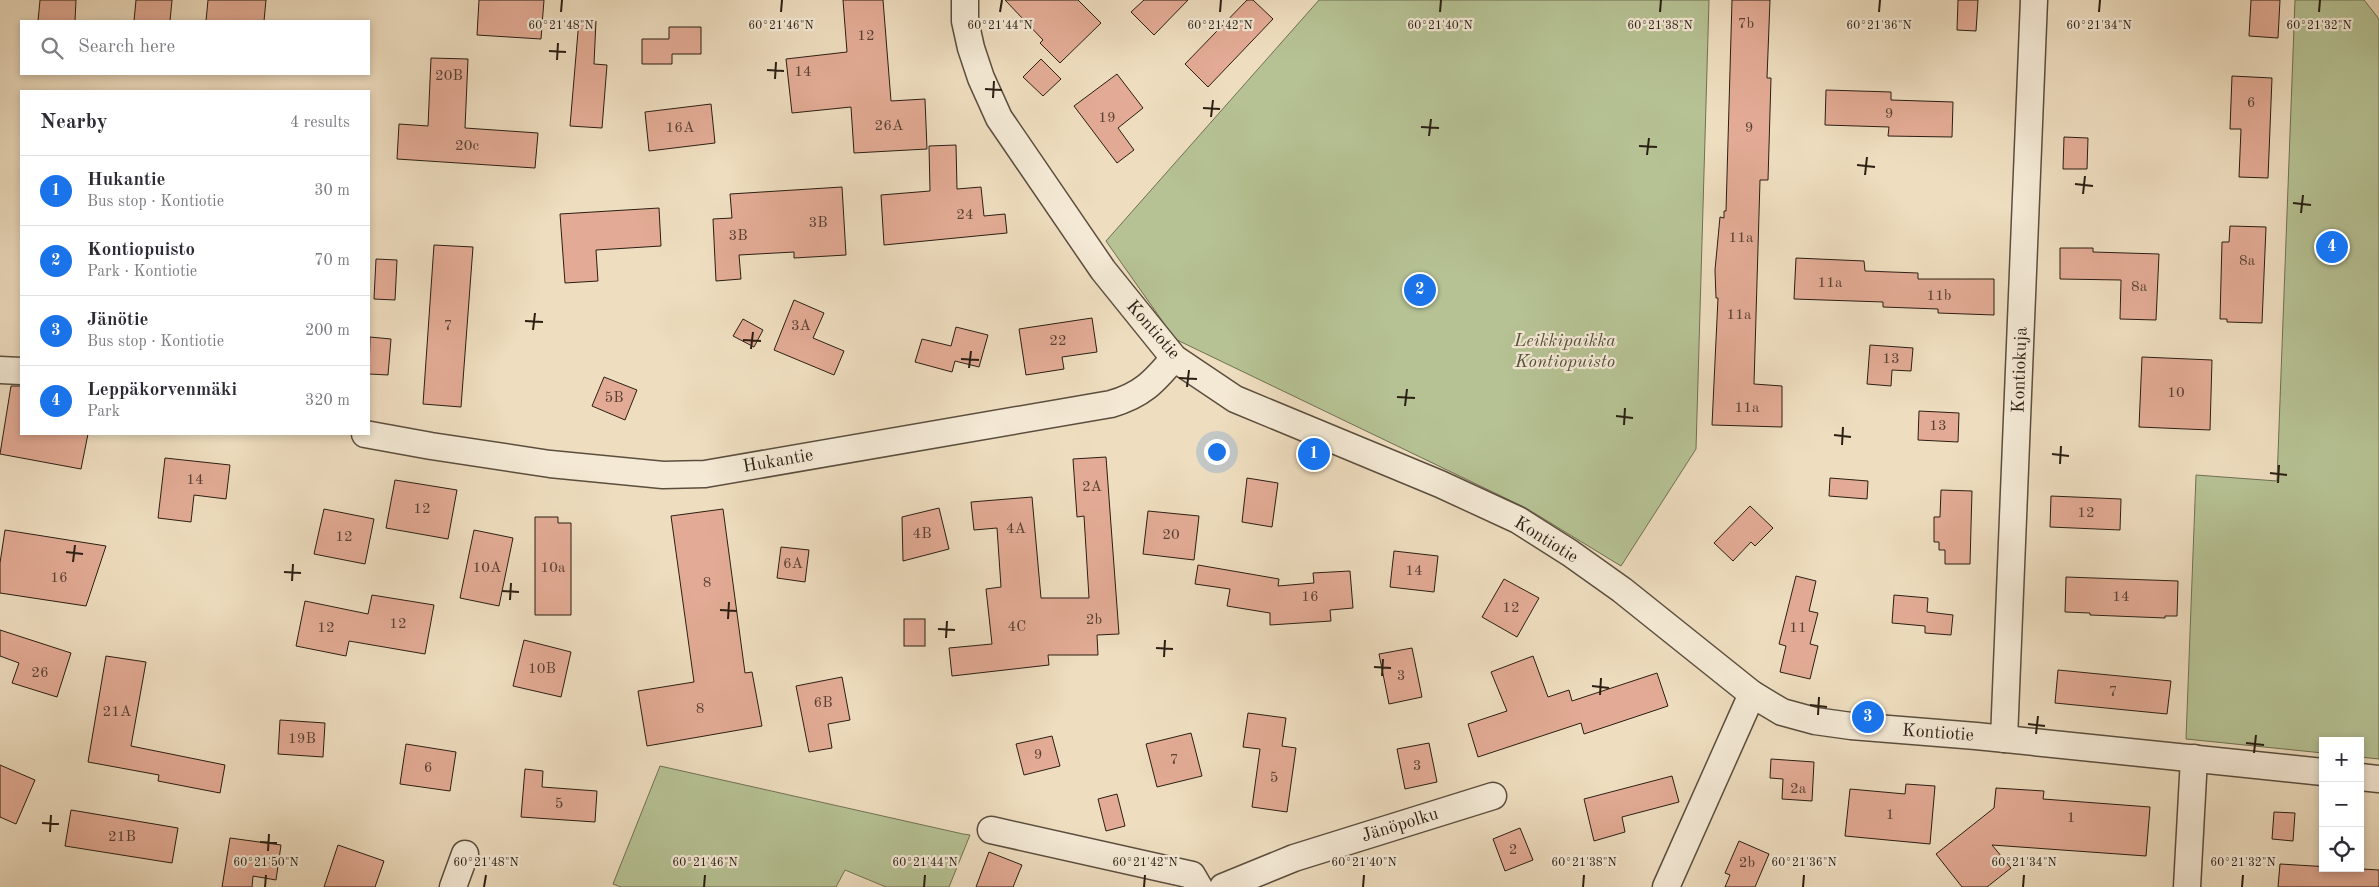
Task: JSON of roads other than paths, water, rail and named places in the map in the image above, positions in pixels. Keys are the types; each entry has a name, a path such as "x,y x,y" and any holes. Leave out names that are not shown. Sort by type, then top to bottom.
{"street":[{"name":"Kontiotie","path":"965,0 965,22 971,48 999,118 1103,270 1174,358 1235,399 1440,484 1518,520 1570,553 1622,590 1752,694 1782,712 1815,721 1851,726 2004,739 2319,772"},
{"name":"Kontiokuja","path":"2004,739 2034,0"},
{"name":"Hukantie","path":"370,435 550,464 663,475 705,474 1112,404 1132,398 1147,387 1174,358"},
{"path":"0,370 20,371"},
{"path":"1666,887 1752,694"},
{"path":"2187,887 2194,758"},
{"path":"2364,777 2379,779"},
{"name":"Jänöpolku","path":"1223,887 1294,858 1493,796"},
{"path":"991,830 1192,875 1200,887"},
{"path":"453,887 465,854"}],"place":[{"name":"Leppäkorvenmäki","path":"2332,247"},
{"name":"Kontiopuisto","path":"1420,290"},
{"name":"Hukantie","path":"1314,454"},
{"name":"Jänötie","path":"1868,717"}],"park label":[{"name":"Leikkipaikka Kontiopuisto","path":"1565,351"}]}
